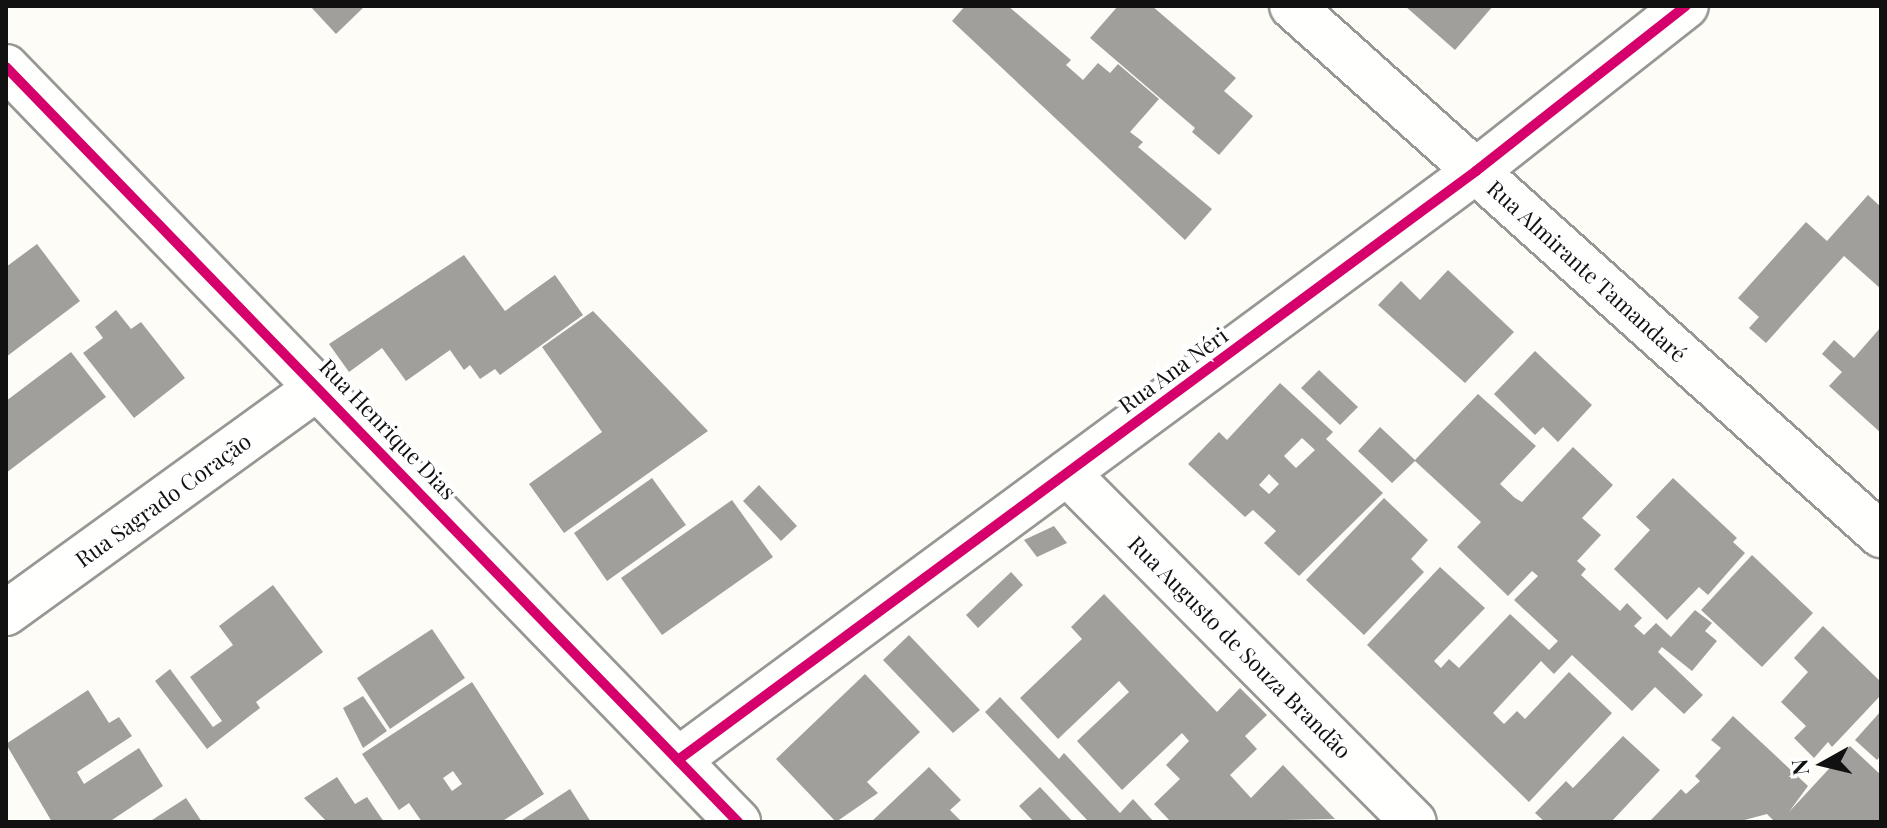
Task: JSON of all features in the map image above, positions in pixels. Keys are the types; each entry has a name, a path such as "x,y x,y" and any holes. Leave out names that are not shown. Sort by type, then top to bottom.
{"street":[{"name":"Rua Almirante Tamandaré","path":"1292,6 1881,535"},
{"name":"Rua Ana Néri","path":"678,760 1476,171 1686,6"},
{"name":"Rua Henrique Dias","path":"6,67 320,386 738,822"},
{"name":"Rua Sagrado Coração","path":"6,613 320,386"},
{"name":"Rua Augusto de Souza Brandão","path":"1067,473 1414,822"}],"building":[{"path":"310,6 365,6 336,34"},
{"path":"965,6 1008,6 1071,60 1066,65 1083,80 1098,63 1110,73 1118,64 1159,99 1130,132 1143,142 1138,147 1212,209 1185,240 952,21"},
{"path":"1118,6 1152,6 1236,78 1224,91 1253,116 1219,155 1192,132 1195,128 1090,38"},
{"path":"1405,6 1493,6 1455,50"},
{"path":"1868,195 1881,207 1881,289 1844,256 1766,343 1749,328 1759,317 1738,298 1806,222 1827,241"},
{"path":"37,244 80,301 6,357 6,267"},
{"path":"464,255 505,311 555,275 583,315 500,375 495,369 480,379 470,365 464,370 450,350 406,381 382,348 349,372 329,344"},
{"path":"1448,270 1514,332 1465,383 1378,305 1401,281 1420,300"},
{"path":"116,310 131,329 141,322 185,378 134,418 83,353 103,338 95,327"},
{"path":"593,311 708,431 564,533 529,484 602,432 542,347"},
{"path":"1881,327 1881,433 1829,386 1842,372 1822,354 1834,340 1854,358"},
{"path":"1535,351 1592,405 1558,442 1543,427 1535,435 1494,394"},
{"path":"71,352 106,397 6,473 6,401"},
{"path":"1319,370 1358,407 1340,425 1301,388"},
{"path":"1280,383 1333,432 1326,439 1383,493 1299,576 1264,543 1276,531 1253,510 1245,517 1188,464 1219,432 1227,440","holes":["1302,438 1315,450 1296,468 1284,456","1269,474 1279,484 1269,494 1259,485"]},
{"path":"1478,394 1536,446 1500,484 1515,498 1522,502 1573,447 1613,485 1582,518 1601,535 1577,561 1586,569 1581,575 1620,611 1627,603 1642,618 1634,626 1644,635 1656,623 1671,637 1695,610 1712,623 1705,631 1717,641 1692,671 1662,647 1658,652 1703,695 1684,714 1655,687 1632,711 1572,655 1554,674 1541,661 1493,713 1504,724 1517,711 1525,719 1569,672 1612,713 1529,802 1367,645 1440,567 1485,608 1434,661 1441,668 1449,659 1459,668 1510,614 1549,650 1558,641 1514,600 1538,576 1532,571 1508,596 1457,547 1481,522 1415,461 1392,483 1358,451 1380,427 1415,460"},
{"path":"652,478 686,525 607,581 574,533"},
{"path":"1673,478 1737,538 1733,542 1745,553 1708,595 1699,587 1667,620 1614,569 1650,530 1636,517"},
{"path":"759,485 797,526 781,541 743,501"},
{"path":"1384,498 1428,540 1411,559 1424,572 1364,635 1306,580"},
{"path":"732,500 773,557 662,635 621,578"},
{"path":"1054,526 1067,543 1037,557 1024,540"},
{"path":"1752,555 1813,613 1762,667 1701,610"},
{"path":"1011,572 1023,585 978,628 966,615"},
{"path":"273,585 323,652 256,702 260,708 207,749 155,681 170,669 213,727 222,721 190,677 233,645 219,626"},
{"path":"1104,594 1217,712 1240,688 1267,715 1245,736 1257,749 1230,775 1251,798 1283,765 1335,819 1171,822 1154,804 1180,779 1166,765 1189,741 1182,733 1122,790 1077,741 1129,692 1119,681 1058,739 1020,698 1082,639 1071,627"},
{"path":"1823,626 1881,682 1881,695 1832,747 1828,742 1814,758 1794,738 1806,726 1781,702 1808,672 1794,658"},
{"path":"432,629 465,678 390,729 357,678"},
{"path":"909,635 980,710 953,733 883,660"},
{"path":"865,674 920,732 867,782 878,793 836,822 776,759"},
{"path":"472,682 544,794 501,822 422,822 409,803 399,810 362,754","holes":["453,771 462,784 452,791 443,778"]},
{"path":"88,690 109,723 119,717 132,736 77,772 84,784 139,748 163,786 109,822 52,822 6,744"},
{"path":"363,696 387,731 363,748 343,708"},
{"path":"1000,697 1059,759 1064,753 1120,813 1133,799 1154,822 1089,822 985,712"},
{"path":"1881,711 1881,755 1877,760 1855,740"},
{"path":"1733,716 1808,786 1789,812 1850,746 1881,775 1881,822 1775,822 1767,814 1737,822 1649,822 1681,789 1686,794 1700,781 1695,776 1721,748 1711,740"},
{"path":"1623,736 1660,770 1611,822 1545,822 1535,813 1566,781 1573,788"},
{"path":"929,767 961,800 950,810 962,822 871,822"},
{"path":"337,777 355,804 367,797 384,822 327,822 304,798"},
{"path":"1040,787 1073,822 1034,822 1019,806"},
{"path":"570,789 591,822 519,822"},
{"path":"186,798 202,822 149,822"}],"cycle path":[{"path":"678,760 1476,171 1686,6"},
{"path":"6,67 738,822"}]}
